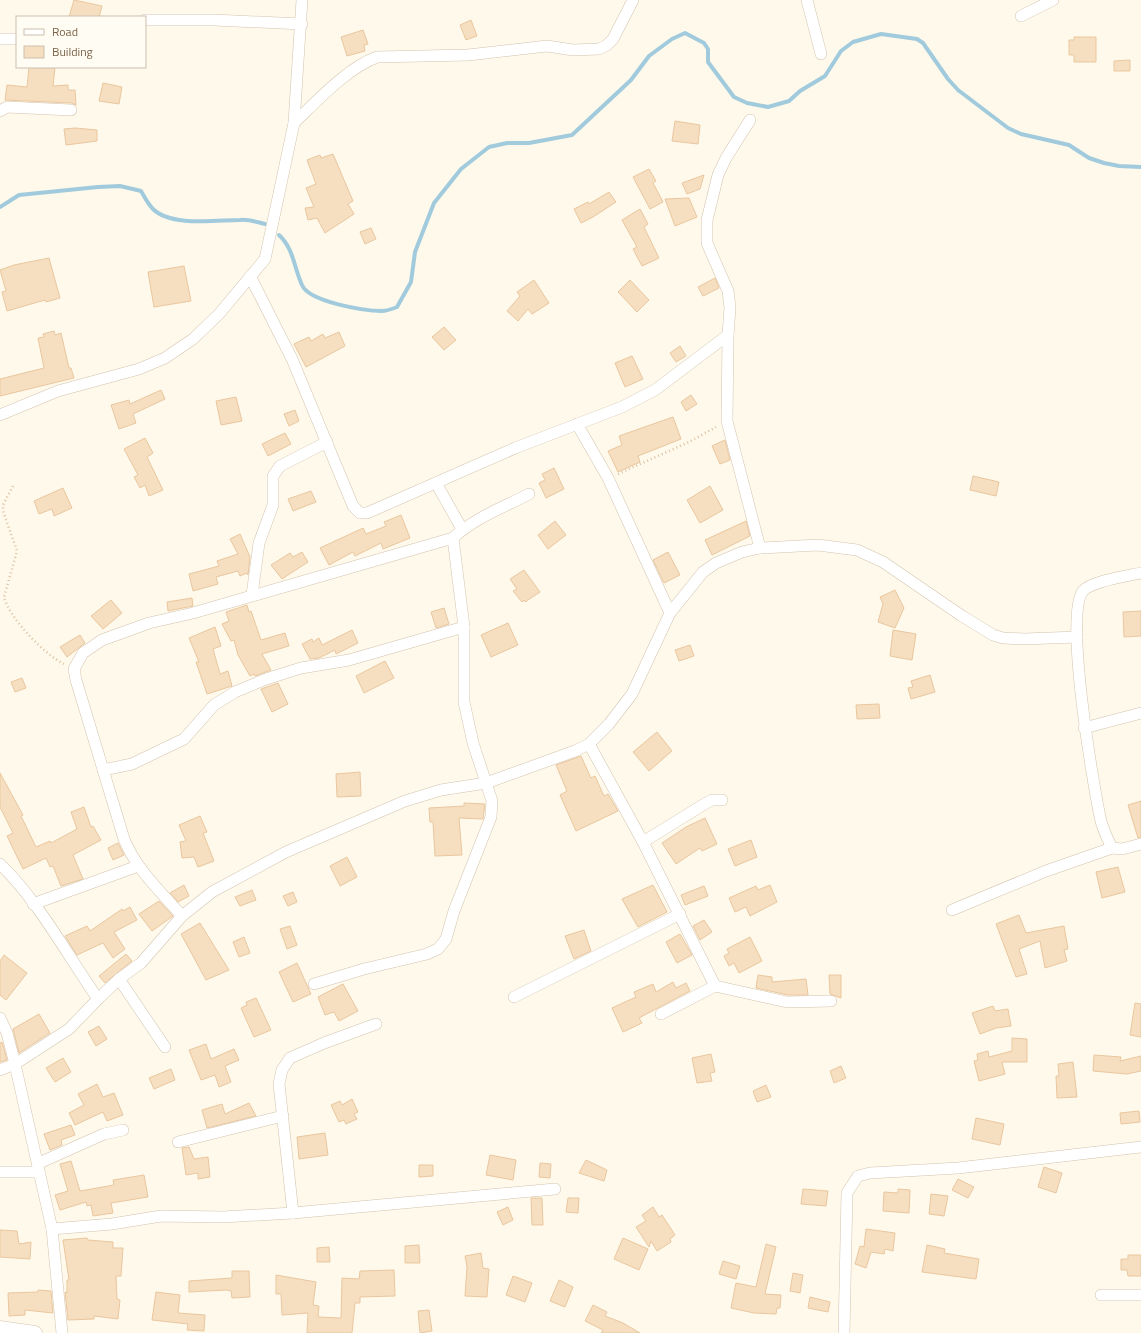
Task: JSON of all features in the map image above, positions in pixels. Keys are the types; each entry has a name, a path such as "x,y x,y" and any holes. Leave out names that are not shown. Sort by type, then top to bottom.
{"street":[{"path":"0,415 58,391 139,369 165,358 193,339 219,314 265,259 294,123 302,24 302,0"},
{"path":"294,123 321,97 355,69 364,62 377,57 468,55 548,46 573,50 599,49 607,45 613,39 634,0"},
{"path":"807,0 821,54"},
{"path":"1021,16 1053,0"},
{"path":"146,20 214,20 302,24"},
{"path":"0,39 16,39"},
{"path":"0,111 7,106 71,110"},
{"path":"750,120 726,158 718,176 707,220 707,243 728,291 730,308 728,335 727,421 760,548"},
{"path":"250,276 292,359 353,506 360,513 368,513 515,448 622,407 655,390 728,335"},
{"path":"577,424 608,478 670,613"},
{"path":"252,595 259,543 273,505 272,476 280,466 291,458 327,442"},
{"path":"436,483 462,529"},
{"path":"182,916 138,866 130,854 124,839 74,669 83,653 102,640 149,623 193,613 453,538 462,529 529,494"},
{"path":"314,984 364,969 427,954 438,949 446,939 454,911 491,817 492,801 473,743 464,702 464,627 453,538"},
{"path":"0,1070 15,1064 69,1029 119,979 141,964 182,916 212,892 286,852 352,822 419,796 441,790 486,783 574,751 589,744 609,724 632,694 670,613 703,572 716,563 742,552 760,548 818,545 857,550 883,562 962,616 993,635 1003,638 1024,640 1077,637"},
{"path":"1112,848 1100,818 1084,728 1077,637 1080,596 1084,590 1092,585 1141,572"},
{"path":"103,770 132,764 184,739 214,705 235,692 266,679 301,668 349,660 464,627"},
{"path":"1084,728 1141,713"},
{"path":"589,744 643,842 715,986"},
{"path":"643,842 706,803 712,800 722,800"},
{"path":"952,910 1046,871 1112,848 1122,849 1141,844"},
{"path":"0,864 34,904 98,999"},
{"path":"34,904 138,866"},
{"path":"514,997 680,914"},
{"path":"119,979 165,1047"},
{"path":"661,1014 715,986 787,1002 830,1001"},
{"path":"0,1018 7,1033 15,1064 52,1229 62,1333"},
{"path":"293,1213 279,1084 282,1070 290,1058 324,1043 376,1024"},
{"path":"178,1142 283,1116"},
{"path":"0,1172 39,1168 104,1134 123,1130"},
{"path":"844,1333 847,1193 851,1184 858,1176 870,1173 973,1167 1141,1147"},
{"path":"52,1229 112,1224 161,1216 223,1217 293,1213 554,1189"},
{"path":"1101,1295 1141,1294"},
{"path":"0,1328 35,1333"}],"path":[{"path":"608,478 689,442 727,421"},
{"path":"12,486 3,504 3,511 17,551 4,597 6,604 12,614 44,650 59,662 74,669"}],"building":[{"path":"74,0 102,6 99,16 69,16"},
{"path":"471,20 477,36 466,40 460,25"},
{"path":"363,30 368,44 364,45 365,51 347,56 341,37"},
{"path":"1074,37 1096,37 1096,62 1074,62 1074,55 1069,55 1069,40 1074,40"},
{"path":"1130,60 1130,71 1114,71 1114,61"},
{"path":"29,68 55,68 53,86 68,85 68,90 75,90 76,105 71,103 5,100 7,85 27,87"},
{"path":"103,83 122,87 119,104 99,101"},
{"path":"675,121 700,125 698,144 672,141"},
{"path":"75,128 97,130 97,141 66,145 64,129"},
{"path":"333,154 353,201 348,204 354,214 325,233 317,218 308,220 305,208 314,207 306,188 316,184 307,160 320,155 321,158"},
{"path":"649,169 656,181 653,183 663,202 650,209 633,177"},
{"path":"704,175 700,189 687,194 682,183"},
{"path":"609,192 616,202 581,223 574,209 588,202 589,204"},
{"path":"689,198 697,217 675,226 665,199"},
{"path":"640,209 648,224 644,227 659,258 642,266 633,249 637,247 622,220"},
{"path":"371,228 376,239 365,244 360,232"},
{"path":"49,258 60,298 46,302 45,300 7,311 2,292 6,291 0,270 14,265"},
{"path":"184,266 191,301 154,307 148,272"},
{"path":"715,278 719,288 703,296 698,287"},
{"path":"534,280 549,303 532,314 528,309 518,321 507,311 520,296 517,292"},
{"path":"630,280 649,300 637,312 618,292"},
{"path":"444,327 456,340 444,350 432,337"},
{"path":"54,331 55,335 61,333 69,368 71,368 74,378 0,396 0,379 44,368 38,338 44,337 43,334"},
{"path":"339,332 345,346 306,367 294,344 309,337 311,341 323,334 325,338"},
{"path":"680,346 686,356 676,362 670,353"},
{"path":"632,356 643,379 625,387 615,363"},
{"path":"161,390 165,399 133,414 136,423 119,429 111,405 129,400 130,404"},
{"path":"691,395 697,404 686,411 681,402"},
{"path":"236,397 242,421 221,425 216,401"},
{"path":"295,410 299,421 289,426 284,414"},
{"path":"673,417 681,439 638,456 640,462 618,472 608,451 622,445 619,436"},
{"path":"285,433 291,444 268,456 262,444"},
{"path":"145,438 153,453 147,457 163,490 149,496 145,485 140,488 134,477 138,475 124,449"},
{"path":"725,440 730,460 720,464 712,446"},
{"path":"554,468 564,489 546,498 539,483 545,480 542,474"},
{"path":"973,476 999,482 996,496 970,490"},
{"path":"710,486 723,510 700,523 687,500"},
{"path":"63,488 72,508 54,516 52,509 39,514 34,501"},
{"path":"311,491 316,502 293,511 288,499"},
{"path":"401,515 410,538 383,549 381,543 355,556 353,552 329,565 320,548 363,528 366,534 386,526 384,522"},
{"path":"555,521 566,535 548,549 538,535"},
{"path":"746,521 750,536 712,555 705,540"},
{"path":"240,534 250,557 248,575 247,573 240,576 238,571 216,577 218,584 193,591 189,574 219,566 217,561 238,554 230,539"},
{"path":"302,552 308,562 282,579 271,565 290,553 293,557"},
{"path":"668,552 680,575 664,583 653,560"},
{"path":"524,570 540,592 525,602 524,600 522,602 513,591 517,589 510,579"},
{"path":"895,590 904,608 895,628 878,622 883,604 880,597"},
{"path":"192,598 193,606 168,611 167,602"},
{"path":"111,600 122,613 103,629 91,616"},
{"path":"247,605 249,612 251,611 261,640 285,633 289,646 262,654 271,670 255,676 254,674 250,676 238,655 234,640 231,641 222,624 229,621 226,612"},
{"path":"444,608 449,624 436,628 431,612"},
{"path":"1141,611 1141,636 1124,637 1123,612"},
{"path":"508,623 518,645 491,657 481,635"},
{"path":"215,627 221,646 213,649 220,674 228,671 232,686 207,694 196,662 199,662 189,638"},
{"path":"352,630 358,643 336,654 335,650 319,658 310,659 302,644 312,639 313,642 319,638 322,645"},
{"path":"893,630 916,634 912,660 890,656"},
{"path":"80,635 85,643 67,657 60,647"},
{"path":"690,645 694,656 679,661 675,650"},
{"path":"385,661 394,678 364,693 356,676"},
{"path":"930,675 935,692 911,699 908,688 913,687 911,681"},
{"path":"22,678 26,688 15,692 11,682"},
{"path":"278,683 288,704 272,712 261,689"},
{"path":"879,704 880,718 857,719 856,705"},
{"path":"657,732 672,751 649,771 633,752"},
{"path":"581,756 591,778 595,776 604,796 608,794 618,811 576,831 560,795 567,791 556,765"},
{"path":"360,772 361,796 337,797 336,774"},
{"path":"0,773 23,815 21,816 36,847 50,841 51,843 77,829 71,812 84,807 91,827 93,826 101,840 73,855 83,879 61,886 53,866 50,867 46,858 23,869 7,836 13,833 0,807"},
{"path":"1141,801 1141,837 1138,838 1128,805"},
{"path":"464,803 485,804 483,819 459,818 462,855 435,856 433,822 430,822 429,808 464,806"},
{"path":"200,816 207,832 203,833 214,861 198,867 194,857 182,858 180,842 186,841 179,825"},
{"path":"705,818 717,844 702,851 700,848 676,864 662,843 686,827"},
{"path":"751,840 757,857 735,866 728,849"},
{"path":"118,843 124,855 113,860 108,848"},
{"path":"347,857 357,877 340,886 330,866"},
{"path":"1118,867 1125,892 1102,898 1096,872"},
{"path":"184,885 189,896 178,902 170,893"},
{"path":"653,885 667,912 638,927 622,899"},
{"path":"770,885 777,902 750,916 746,907 735,912 729,898 756,886 758,890"},
{"path":"704,886 708,896 685,905 681,895"},
{"path":"252,890 256,900 240,906 235,897"},
{"path":"293,892 297,902 288,906 283,896"},
{"path":"159,901 173,916 152,931 139,914"},
{"path":"130,907 137,920 114,932 125,949 113,958 103,943 77,955 65,936 87,926 90,931 122,909 123,911"},
{"path":"1019,915 1026,933 1064,926 1068,949 1064,950 1067,961 1045,968 1040,941 1019,949 1027,974 1016,977 996,924"},
{"path":"704,920 712,932 700,940 693,926"},
{"path":"200,923 229,970 206,980 181,934"},
{"path":"290,926 297,945 287,949 280,929"},
{"path":"584,930 591,951 574,959 565,936"},
{"path":"680,934 692,955 677,963 666,942"},
{"path":"244,937 250,953 239,957 233,942"},
{"path":"750,937 762,961 739,973 734,963 729,966 724,956 729,953 727,949"},
{"path":"126,954 132,961 105,983 99,976"},
{"path":"4,955 27,973 6,1000 0,995 0,961"},
{"path":"297,963 311,994 293,1002 279,972"},
{"path":"758,975 772,977 772,982 806,979 808,995 788,995 756,988"},
{"path":"829,975 841,975 841,998 830,994"},
{"path":"673,982 676,988 686,983 690,991 639,1018 642,1023 623,1032 612,1008 636,997 634,992 653,984 656,992"},
{"path":"343,984 358,1011 339,1021 334,1012 325,1015 318,997"},
{"path":"256,998 271,1030 254,1037 241,1008 247,1005 246,1002"},
{"path":"1135,1003 1141,1004 1141,1037 1130,1035"},
{"path":"993,1006 995,1011 1008,1009 1011,1026 996,1028 980,1034 972,1013"},
{"path":"39,1014 50,1033 19,1053 13,1029"},
{"path":"99,1026 107,1039 96,1046 88,1032"},
{"path":"1012,1038 1027,1039 1027,1062 1002,1062 1005,1074 979,1081 974,1061 978,1060 977,1054 988,1051 989,1057 1012,1051"},
{"path":"2,1042 7,1060 0,1062 0,1043"},
{"path":"206,1044 211,1059 234,1049 239,1060 225,1066 231,1082 219,1087 215,1075 201,1080 189,1050"},
{"path":"711,1054 715,1072 710,1073 712,1081 697,1083 692,1058"},
{"path":"1094,1055 1121,1057 1120,1061 1141,1056 1141,1071 1127,1074 1093,1071"},
{"path":"63,1058 71,1072 55,1082 46,1068"},
{"path":"1073,1062 1077,1097 1057,1098 1056,1076 1059,1076 1058,1064"},
{"path":"841,1066 846,1078 834,1083 830,1071"},
{"path":"171,1069 175,1080 154,1089 149,1078"},
{"path":"97,1084 103,1097 114,1093 123,1115 107,1121 103,1112 75,1125 69,1113 84,1105 78,1094"},
{"path":"766,1085 771,1097 757,1102 753,1091"},
{"path":"352,1099 358,1112 354,1114 357,1119 346,1124 344,1120 339,1122 331,1105 340,1101 342,1105"},
{"path":"249,1103 256,1116 207,1128 202,1110 222,1104 225,1114"},
{"path":"1139,1111 1140,1122 1121,1124 1120,1113"},
{"path":"976,1118 1004,1124 1000,1145 972,1139"},
{"path":"71,1125 75,1135 61,1140 62,1145 50,1150 44,1134"},
{"path":"325,1133 328,1155 299,1159 297,1137"},
{"path":"189,1147 194,1159 208,1157 210,1177 198,1179 198,1173 186,1175 182,1148"},
{"path":"490,1155 516,1160 513,1180 486,1175"},
{"path":"586,1160 607,1170 604,1181 579,1173"},
{"path":"71,1161 80,1191 114,1185 113,1180 144,1175 148,1197 111,1203 113,1213 93,1216 91,1205 87,1206 86,1202 60,1210 55,1195 68,1191 60,1164"},
{"path":"540,1163 551,1164 550,1178 539,1177"},
{"path":"419,1165 433,1165 433,1176 419,1177"},
{"path":"1044,1167 1062,1173 1056,1193 1038,1187"},
{"path":"958,1179 974,1187 968,1198 952,1190"},
{"path":"803,1189 828,1191 826,1206 801,1204"},
{"path":"898,1189 910,1190 909,1213 883,1211 884,1192 898,1193"},
{"path":"931,1194 948,1196 944,1216 929,1214"},
{"path":"531,1198 542,1198 543,1225 532,1225"},
{"path":"568,1198 579,1198 578,1213 566,1212"},
{"path":"508,1207 513,1220 503,1225 497,1212"},
{"path":"653,1207 659,1217 662,1215 675,1235 670,1239 671,1242 657,1251 651,1241 649,1247 636,1227 646,1221 642,1215"},
{"path":"866,1229 895,1233 893,1251 885,1249 884,1254 871,1252 866,1268 855,1264 860,1246 864,1247"},
{"path":"0,1230 17,1231 19,1244 31,1242 30,1259 0,1257"},
{"path":"87,1238 88,1240 113,1242 113,1248 123,1248 121,1276 116,1276 117,1299 120,1300 118,1319 94,1316 94,1319 68,1320 65,1292 67,1293 67,1280 69,1280 63,1240"},
{"path":"623,1238 648,1249 639,1270 614,1259"},
{"path":"766,1244 776,1247 765,1294 781,1295 780,1308 777,1308 776,1314 754,1313 731,1308 736,1283 756,1287"},
{"path":"419,1245 420,1263 405,1263 405,1246"},
{"path":"927,1245 945,1249 944,1253 979,1259 976,1279 922,1272"},
{"path":"329,1247 330,1262 317,1262 317,1248"},
{"path":"481,1253 483,1268 489,1269 487,1297 465,1296 467,1267 465,1256"},
{"path":"1128,1255 1141,1255 1141,1276 1128,1276 1127,1270 1121,1270 1121,1259 1128,1259"},
{"path":"723,1261 740,1266 736,1279 719,1274"},
{"path":"394,1270 395,1296 360,1297 360,1303 355,1303 352,1333 307,1333 308,1313 282,1315 281,1294 276,1294 276,1275 316,1282 313,1305 319,1306 318,1317 341,1318 342,1278 359,1279 360,1271"},
{"path":"232,1271 249,1271 250,1297 232,1298 231,1291 226,1290 189,1292 189,1281 232,1278"},
{"path":"793,1273 803,1275 800,1293 790,1291"},
{"path":"513,1276 532,1283 525,1302 506,1295"},
{"path":"559,1280 573,1287 565,1307 550,1301"},
{"path":"38,1290 51,1291 53,1313 25,1310 25,1315 9,1316 8,1293 38,1292"},
{"path":"156,1292 180,1295 178,1313 205,1315 204,1331 187,1330 188,1324 152,1320"},
{"path":"810,1297 830,1302 828,1312 808,1308"},
{"path":"593,1305 607,1312 605,1316 623,1323 640,1333 601,1333 603,1330 585,1321"},
{"path":"429,1310 432,1331 420,1333 418,1311"}],"waterway":[{"path":"279,235 284,240 291,252 302,285 307,291 315,296 326,301 374,311 390,310 397,307 411,282 415,252 434,203 461,169 489,147 507,143 529,143 572,135 631,80 649,56 672,39 685,33 704,43 708,49 708,62 734,97 747,103 768,107 789,101 800,91 825,76 841,51 853,42 881,34 917,39 923,43 948,79 958,90 1008,128 1021,134 1069,145 1089,158 1104,163 1119,166 1141,167"},
{"path":"0,207 19,195 120,186 141,191 153,209 161,215 171,218 195,221 247,220 265,224"}]}
